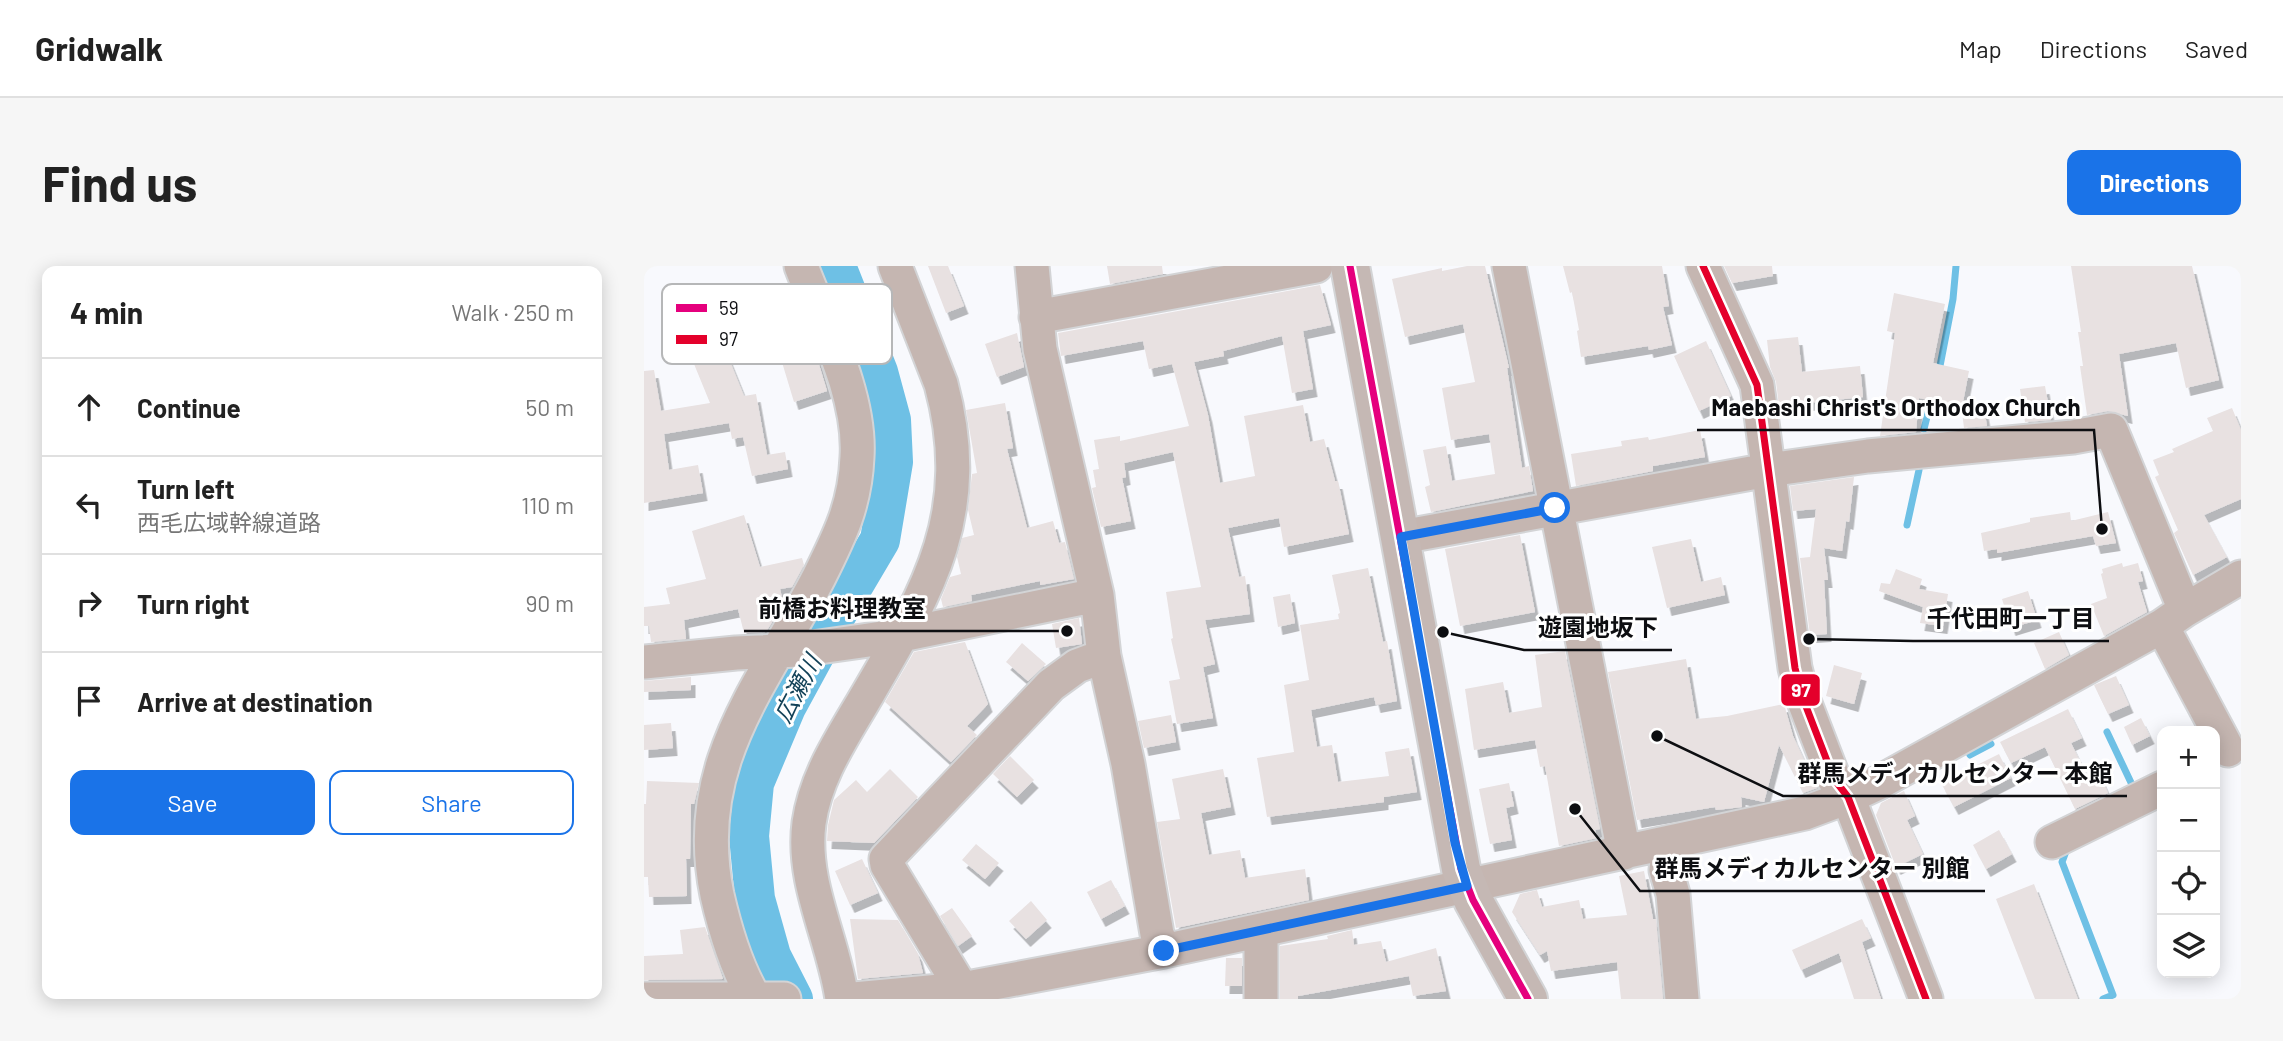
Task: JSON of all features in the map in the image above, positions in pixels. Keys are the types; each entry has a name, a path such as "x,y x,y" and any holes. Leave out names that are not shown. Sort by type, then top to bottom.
{"main road":[{"path":"1350,266 1455,843 1467,886 1528,999"}],"street":[{"path":"801,266 808,284"},
{"path":"842,999 839,975 808,864 808,825 815,793 831,755 930,580 944,542 952,491 950,420 941,384 895,266"},
{"path":"1032,266 1040,349 1097,595 1104,656 1128,764 1157,934 1164,951"},
{"path":"1036,317 1316,266"},
{"path":"1509,266 1624,853"},
{"path":"1703,266 1758,385 1790,637 1802,696 1834,779 1849,797 1926,999"},
{"path":"765,999 747,986 721,912 710,844 712,817 723,759 738,723 788,651 798,618 846,523 855,482 858,429 853,404 838,364"},
{"path":"1401,537 1768,471 1868,456 2073,437 2111,430 2174,618 2228,749"},
{"path":"854,999 965,994 1805,813 1849,797 2174,618 2241,578"},
{"path":"644,662 788,651 862,641 1097,595"},
{"path":"965,994 887,865 886,859 1051,685 1077,666 1104,656"},
{"path":"2052,842 2160,789"},
{"path":"1669,844 1667,870 1674,894 1682,999"},
{"path":"1261,931 1261,999"},
{"path":"644,999 765,999"}],"building":[{"path":"928,266 948,266 964,306 946,313"},
{"path":"1107,266 1162,266 1163,274 1110,284"},
{"path":"1485,266 1509,368 1522,468 1529,466 1533,491 1431,512 1425,487 1430,485 1423,450 1446,446 1452,481 1495,474 1489,434 1451,440 1442,388 1475,382 1463,324 1405,337 1392,279 1442,268 1442,271"},
{"path":"1563,266 1662,266 1669,306 1663,307 1672,345 1649,350 1648,346 1581,357 1572,292 1570,293"},
{"path":"1724,266 1772,266 1773,276 1732,283"},
{"path":"2071,266 2192,266 2219,380 2186,388 2176,343 2119,354 2128,416 2108,411 2087,415 2080,366 2083,366 2078,332 2081,332"},
{"path":"1320,285 1331,325 1303,331 1313,389 1292,393 1282,336 1223,351 1224,356 1194,362 1208,415 1220,483 1255,476 1244,416 1303,405 1310,442 1324,439 1335,481 1338,481 1349,534 1284,547 1279,518 1228,528 1239,577 1245,576 1250,614 1205,620 1215,664 1203,667 1213,718 1177,724 1169,681 1180,679 1171,639 1166,592 1201,587 1173,452 1124,463 1126,477 1122,478 1131,521 1101,527 1092,488 1096,487 1093,470 1099,469 1094,440 1120,436 1120,441 1189,426 1172,364 1149,369 1143,341 1061,356 1058,333"},
{"path":"1894,293 1945,304 1933,363 1969,371 1962,407 1919,398 1916,432 1880,436 1895,333 1887,331"},
{"path":"1017,333 1024,367 997,377 985,344"},
{"path":"1798,337 1802,372 1860,366 1863,397 1779,406 1767,340"},
{"path":"1706,341 1731,396 1699,411 1674,356"},
{"path":"694,364 731,364 744,396 756,394 767,455 785,452 788,469 752,476 743,437 732,439 729,423 664,434 669,470 698,465 703,493 644,503 644,371 654,370 661,411 710,403"},
{"path":"783,364 819,364 827,391 794,402"},
{"path":"2045,386 2051,420 2025,422 2020,389"},
{"path":"1005,403 1013,448 1007,449 1027,528 1053,521 1059,543 1065,542 1074,579 1040,585 1040,581 971,595 972,601 943,607 941,599 950,577 961,574 957,557 962,538 974,535 968,510 972,474 977,473 966,410"},
{"path":"2232,408 2241,430 2241,499 2204,515 2227,557 2193,575 2174,533 2178,530 2155,477 2159,475 2153,460 2213,431 2207,418"},
{"path":"1984,409 1987,426 1964,428 1962,412"},
{"path":"1700,430 1705,457 1653,466 1653,471 1576,486 1571,454 1622,446 1621,441 1648,437 1649,440"},
{"path":"1854,477 1849,522 1846,521 1842,551 1824,548 1828,580 1824,580 1827,634 1810,635 1800,558 1810,557 1816,509 1793,511 1790,486"},
{"path":"2070,512 2071,521 2108,512 2116,543 2096,546 2093,536 1997,553 1997,549 1984,551 1981,533 2030,522 2030,518"},
{"path":"744,515 760,567 802,558 804,565 792,587 780,589 782,598 777,599 780,609 766,632 744,633 738,609 684,620 686,639 651,642 649,626 644,626 644,607 670,604 666,588 706,579 692,531"},
{"path":"1520,535 1535,612 1460,626 1445,549"},
{"path":"1691,539 1701,582 1721,577 1725,595 1667,608 1652,547"},
{"path":"2122,563 2123,567 2138,563 2143,581 2138,582 2147,612 2104,636 2091,604 2107,598 2102,569"},
{"path":"1368,568 1383,642 1387,641 1397,701 1376,705 1374,697 1311,710 1317,747 1332,745 1338,782 1389,776 1385,752 1409,748 1417,792 1384,797 1384,802 1267,817 1257,758 1294,752 1284,685 1309,680 1300,625 1339,619 1332,575"},
{"path":"1896,569 1922,579 1919,589 1948,594 1943,626 1920,623 1923,607 1879,591 1881,583 1890,584"},
{"path":"2028,591 2037,620 2011,628 2002,599"},
{"path":"1290,594 1295,623 1278,627 1273,597"},
{"path":"1079,618 1082,644 1056,648 1052,624"},
{"path":"2059,632 2069,655 2045,669 2034,643"},
{"path":"965,642 988,704 967,726 977,735 951,762 885,702 914,652"},
{"path":"1022,643 1046,664 1028,681 1006,662"},
{"path":"1565,651 1600,829 1595,830 1597,838 1559,846 1545,766 1540,767 1535,740 1474,750 1465,689 1503,682 1509,713 1542,707 1535,655"},
{"path":"1686,659 1696,719 1727,716 1784,704 1793,736 1817,788 1803,793 1779,745 1764,802 1741,797 1742,807 1716,810 1715,807 1637,820 1608,672"},
{"path":"1834,665 1862,673 1854,704 1826,696"},
{"path":"2116,676 2129,705 2108,714 2094,685"},
{"path":"691,677 691,690 644,692 644,681"},
{"path":"2068,709 2082,738 2071,743 2088,778 2099,773 2108,793 2075,809 2045,747 2011,763 2000,742"},
{"path":"1171,715 1176,742 1144,748 1138,721"},
{"path":"2141,718 2150,736 2132,745 2124,727"},
{"path":"671,723 673,748 644,750 644,725"},
{"path":"1999,754 2011,778 1954,807 1941,783"},
{"path":"1010,756 1034,780 1017,797 993,774"},
{"path":"890,769 918,797 874,843 827,841 834,800 856,780 867,792"},
{"path":"1223,769 1231,807 1201,813 1209,855 1240,850 1245,878 1305,869 1309,900 1176,928 1157,822 1180,819 1172,779"},
{"path":"647,781 699,783 694,804 691,804 690,859 686,859 687,896 649,897 648,877 644,877 644,804"},
{"path":"1509,783 1514,806 1506,808 1512,840 1490,844 1479,789"},
{"path":"1904,791 1915,816 1907,820 1923,854 1896,867 1876,815 1881,803"},
{"path":"1999,830 2012,854 1986,869 1973,845"},
{"path":"976,844 999,863 985,879 962,860"},
{"path":"862,859 878,893 850,905 835,871"},
{"path":"1644,871 1653,919 1656,919 1663,999 1621,999 1617,962 1551,971 1547,951 1540,955 1512,912 1520,894 1537,890 1542,907 1579,900 1583,919 1627,915 1619,876"},
{"path":"1111,880 1125,906 1101,919 1087,892"},
{"path":"2034,884 2078,999 2035,999 1996,899"},
{"path":"1031,901 1047,920 1026,939 1009,921"},
{"path":"952,908 972,936 958,946 940,916"},
{"path":"850,919 898,920 918,954 923,973 858,979"},
{"path":"1862,919 1871,938 1862,942 1881,999 1854,999 1839,953 1801,970 1792,950"},
{"path":"705,927 723,979 644,980 644,956 683,954 680,930"},
{"path":"1352,930 1354,945 1381,941 1386,962 1436,948 1446,991 1413,996 1409,976 1298,996 1298,999 1280,999 1280,946 1328,939 1327,936"},
{"path":"1226,958 1242,958 1242,986 1225,986"}],"waterway":[{"name":"広瀬川","path":"836,266 843,284"},
{"path":"1939,371 1953,299 1956,266"},
{"name":"広瀬川","path":"793,999 771,956 755,899 749,836 754,783 786,707 880,540 893,462 891,420 875,364"},
{"path":"1924,429 1933,393"},
{"path":"1907,525 1919,470"},
{"path":"2107,732 2135,791"},
{"path":"1970,755 1991,744"},
{"path":"2068,846 2062,862 2113,995 2103,999"}],"transit line":[{"name":"59","path":"1350,266 1461,869 1473,900 1528,999"},
{"name":"97","path":"1703,266 1757,385 1795,668 1802,696 1834,779 1848,797 1926,999"}],"place":[{"name":"Maebashi Christ's Orthodox Church","path":"2102,529"},
{"name":"前橋お料理教室","path":"1067,631"},
{"name":"遊園地坂下","path":"1443,632"},
{"name":"千代田町一丁目","path":"1809,639"},
{"name":"群馬メディカルセンター 本館","path":"1657,736"},
{"name":"群馬メディカルセンター 別館","path":"1575,809"}],"route":[{"path":"1164,951 1467,886 1455,843 1401,537 1555,508"}]}
